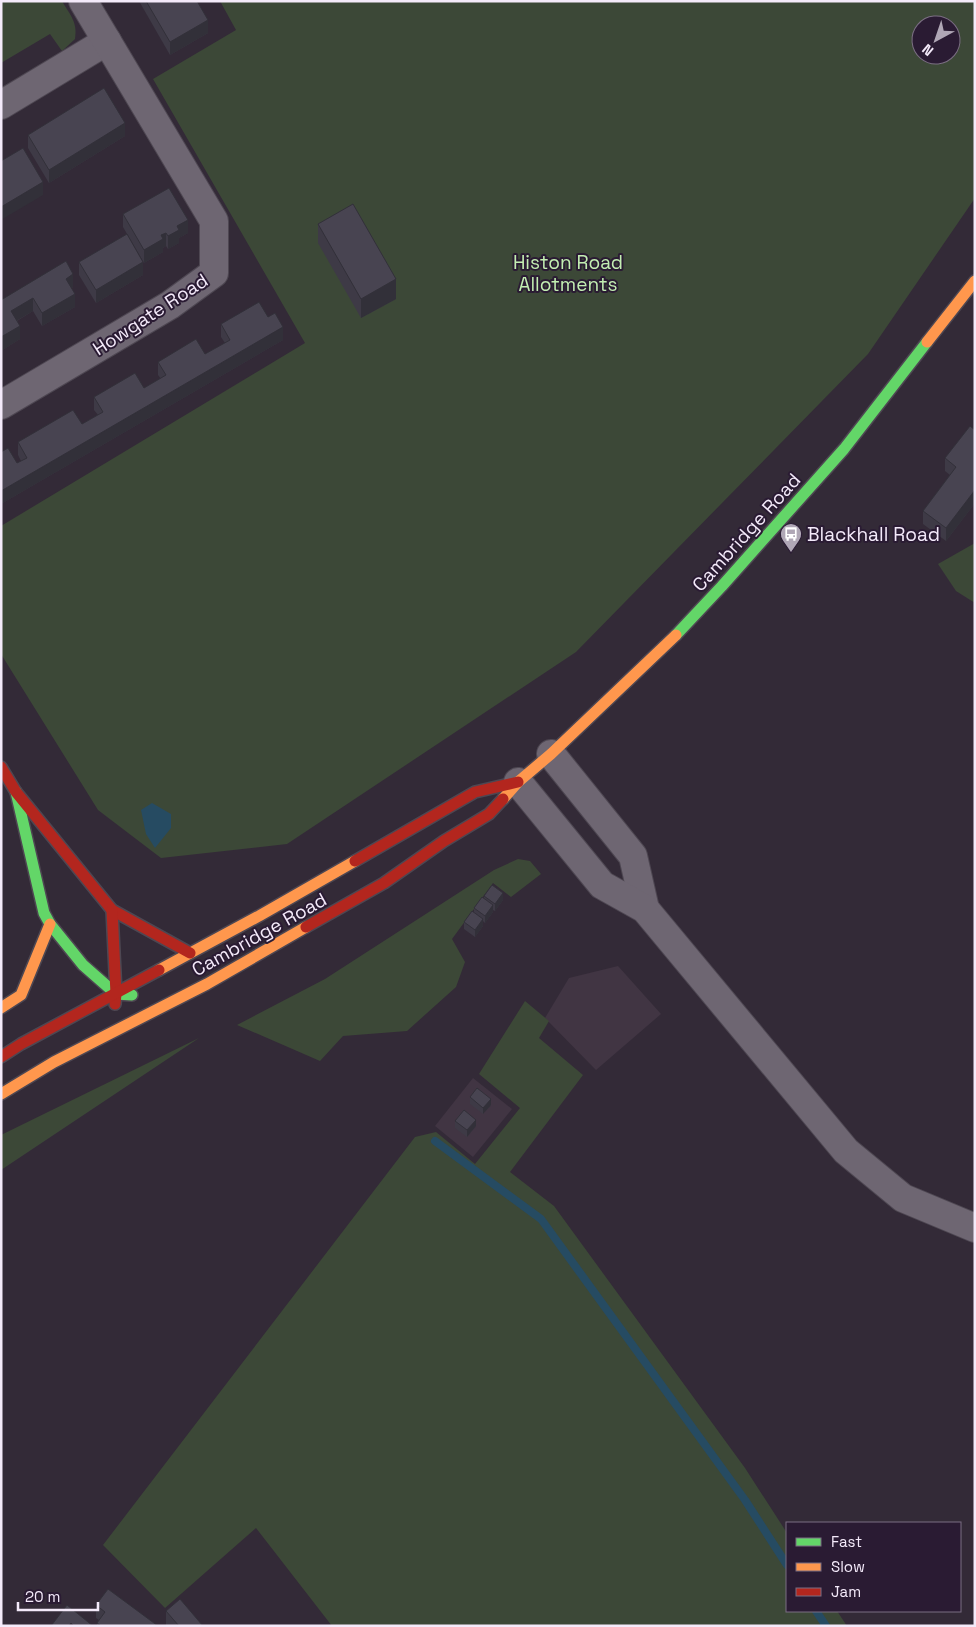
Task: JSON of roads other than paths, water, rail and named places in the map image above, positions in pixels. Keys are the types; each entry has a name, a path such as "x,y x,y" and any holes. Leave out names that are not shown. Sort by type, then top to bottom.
{"main road":[{"name":"Cambridge Road","path":"1,1094 54,1062 112,1023 208,984 384,883 444,841 489,814 518,782 551,754 670,641 722,586 844,449 975,281"},
{"path":"1,768 16,792 112,910 190,953"},
{"name":"Cambridge Road","path":"1,1057 21,1044 190,953 475,792 518,782"},
{"path":"16,792 44,913 50,924 83,965 116,994 142,996"},
{"path":"112,910 116,994 112,1023"},
{"path":"1,1008 21,995 50,924"},
{"path":"160,994 208,984"}],"street":[{"name":"Howgate Road","path":"1,405 170,305 214,273 214,221 83,1"},
{"path":"1,105 107,41"},
{"path":"551,754 632,856 645,909"},
{"path":"518,782 602,885 645,909 846,1151 902,1198 975,1228"}],"water":[{"path":"152,803 171,814 171,828 155,848 146,834 141,810"}],"waterway":[{"path":"435,1141 541,1219 745,1500 786,1563"},
{"path":"817,1612 826,1626"}],"place":[{"name":"Blackhall Road","path":"791,553"}],"park label":[{"name":"Histon Road Allotments","path":"568,273"}]}
